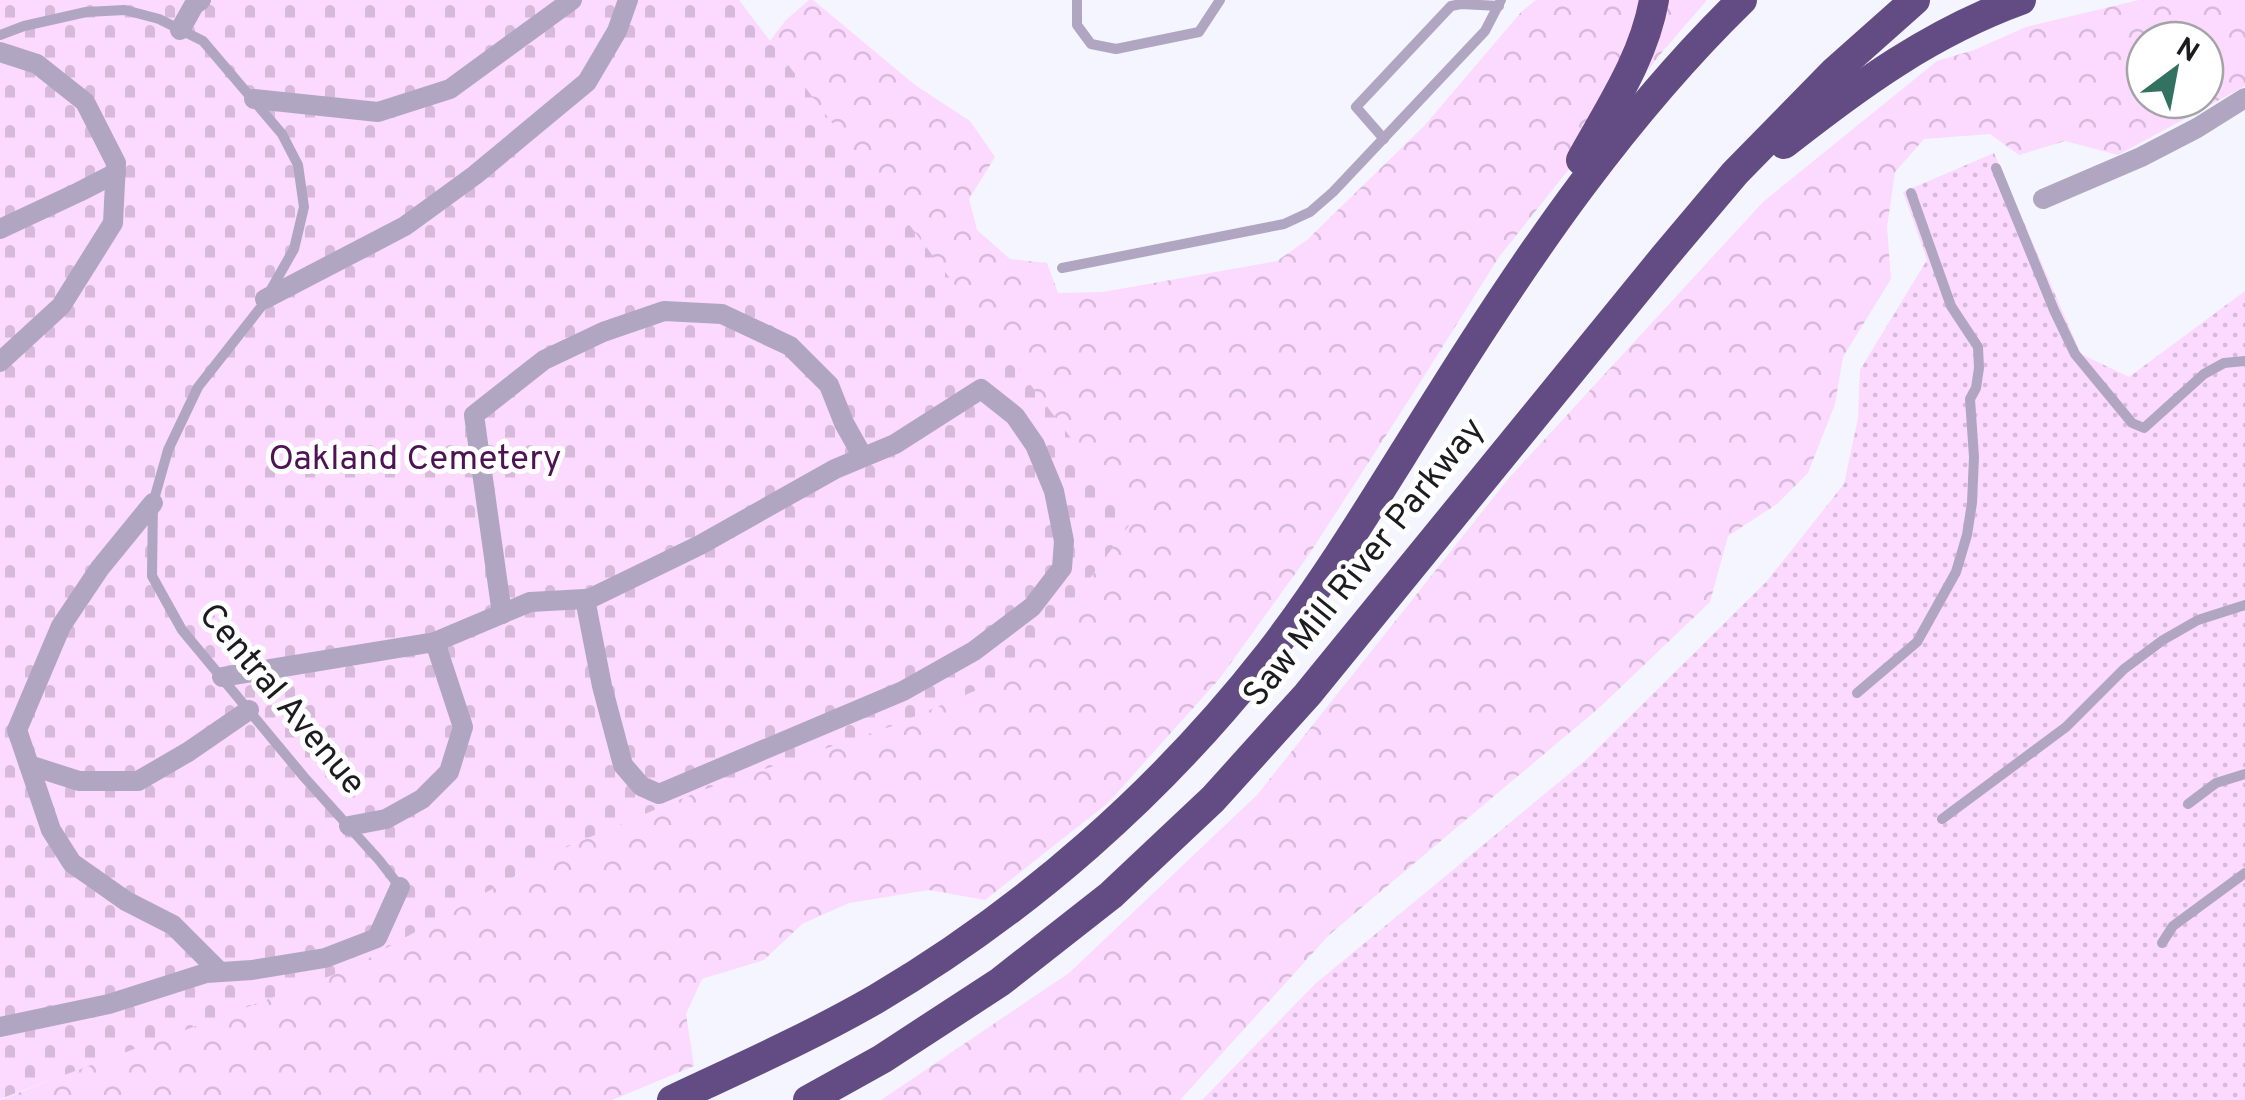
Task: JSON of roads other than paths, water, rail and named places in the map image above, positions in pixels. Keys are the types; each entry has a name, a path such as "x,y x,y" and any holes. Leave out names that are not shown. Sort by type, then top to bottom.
{"highway":[{"path":"1519,274 1640,50 1654,0"},
{"name":"Saw Mill River Parkway","path":"672,1100 828,1025 937,961 1019,902 1128,810 1226,706 1271,651 1353,533 1519,274 1603,156 1648,100 1742,0"},
{"name":"Saw Mill River Parkway","path":"808,1100 882,1059 1000,982 1111,895 1200,812 1307,696 1711,201 1808,97 1915,0"},
{"path":"1711,201 1844,96 1896,61 1967,23 2021,0"}],"street":[{"path":"254,98 378,112 450,90 572,0"},
{"path":"265,299 405,226 475,176 587,82 617,31 628,0"},
{"path":"180,30 195,2"},
{"path":"0,52 37,64 85,102 116,163 114,222 62,306 0,362"},
{"path":"2043,199 2141,157 2245,98"},
{"path":"0,228 116,173"},
{"path":"502,614 474,415 544,360 603,332 664,312 722,314 790,346 830,385 863,458"},
{"path":"222,678 435,642 530,602 585,599 589,599 700,545 835,469 894,444 981,389 1015,416 1035,445 1054,491 1064,540 1062,568 1032,607 974,650 903,691 659,794 641,786 624,765 602,686 585,599"},
{"path":"153,502 100,568 61,626 8,733 29,765 51,830 72,864 126,901 173,925 220,972"},
{"path":"349,826 386,819 422,798 449,772 463,727 435,642"},
{"path":"29,765 79,781 138,781 249,710"},
{"path":"0,1027 109,1004 206,973 324,958 377,938 400,887"}],"lane":[{"path":"1077,0 1077,25 1091,44 1116,49 1199,32 1220,0"},
{"path":"1062,268 1297,219 1322,202 1384,139 1485,31 1500,3 1452,6 1356,107 1384,139"},
{"name":"Central Avenue","path":"0,35 86,12 125,10 159,18 203,42 282,134 298,165 304,207 294,249 265,299 198,387 168,450 153,502 152,576 182,630 400,887"},
{"path":"1996,168 2074,354 2132,423 2144,428 2204,374 2224,363 2245,361"},
{"path":"1857,694 1917,642 1956,572 1972,502 1970,399 1976,388 1978,348 1951,306 1912,193"},
{"path":"1942,820 2066,727 2124,669 2162,640 2198,620 2245,605"},
{"path":"2188,804 2216,783 2245,774"},
{"path":"2162,943 2173,926 2245,873"}],"park label":[{"name":"Oakland Cemetery","path":"415,460"}]}
